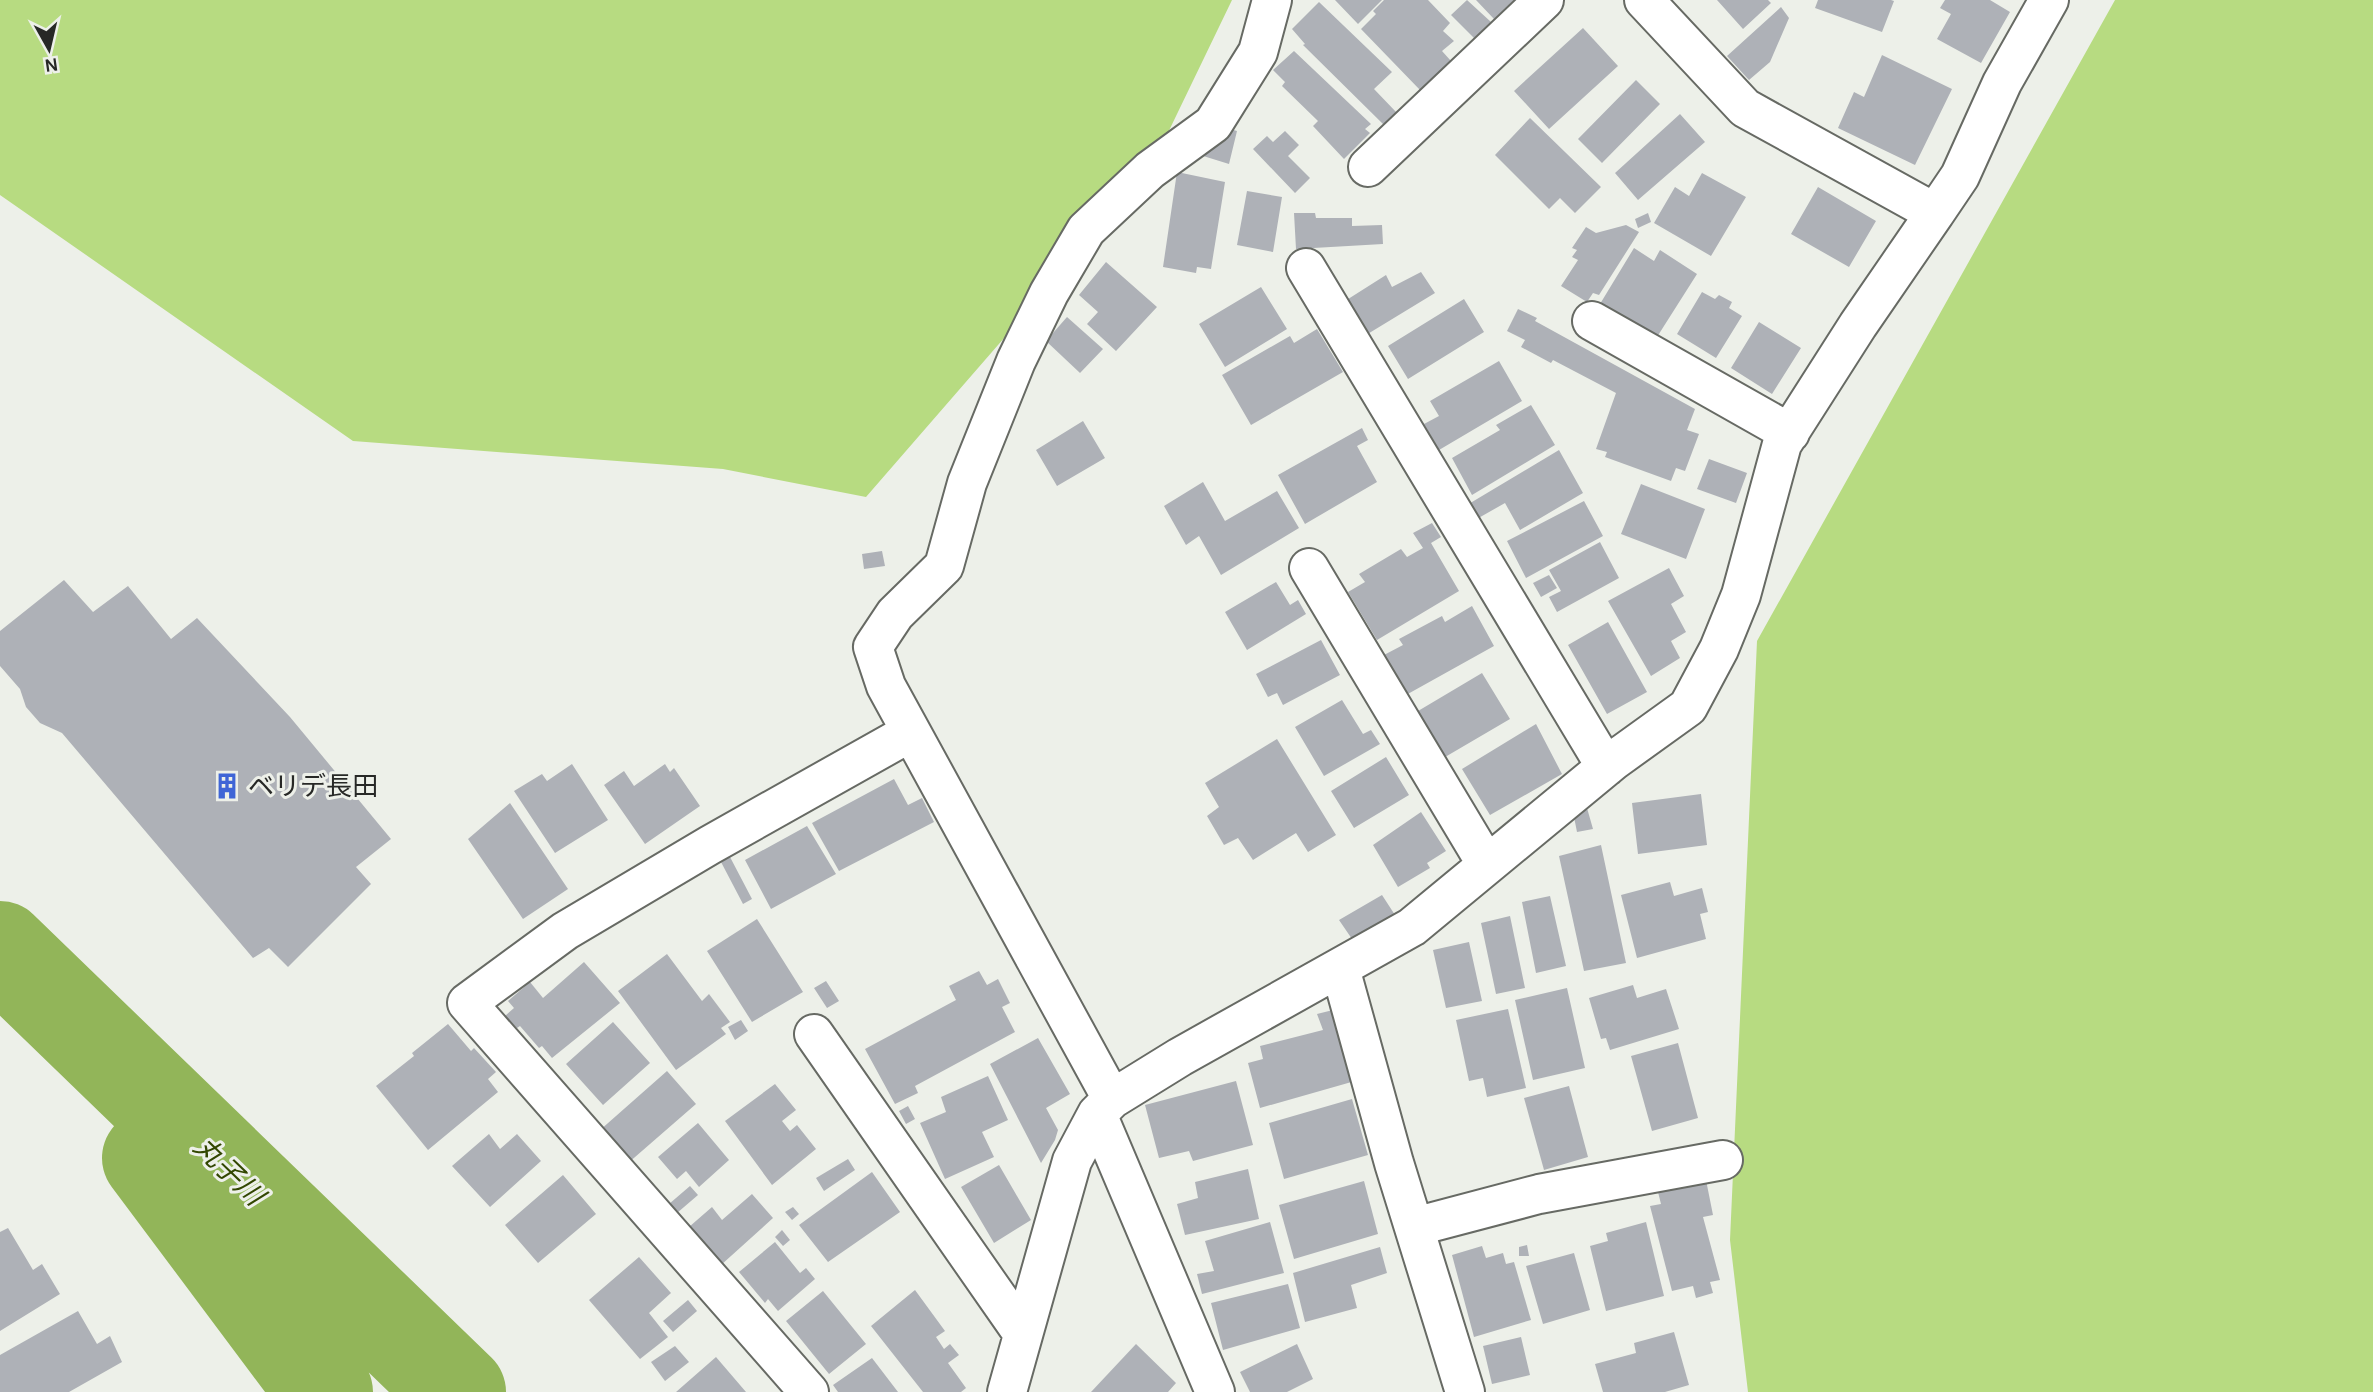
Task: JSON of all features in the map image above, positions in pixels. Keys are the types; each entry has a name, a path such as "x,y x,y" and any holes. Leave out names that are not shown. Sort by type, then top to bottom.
{"street":[{"path":"1215,1392 1105,1106 886,686 873,647 895,614 944,566 967,483 1016,361 1049,293 1086,230 1150,170 1213,124 1258,52 1272,0"},
{"path":"1368,167 1544,0"},
{"path":"1644,0 1745,108 1935,213"},
{"path":"1007,1392 1072,1161 1105,1106 1180,1058 1412,926 1606,767 1688,707 1718,649 1741,595 1782,444 1858,325 1960,176 2003,83 2049,0"},
{"path":"1306,268 1606,767"},
{"path":"1592,321 1790,433"},
{"path":"1309,568 1487,865"},
{"path":"810,1392 467,1003 565,931 710,845 911,732"},
{"path":"1340,968 1414,1227 1465,1392"},
{"path":"814,1034 1023,1334"},
{"path":"1414,1227 1539,1194 1723,1160"}],"green space":[{"path":"0,0 1232,0 1150,170 866,497 723,469 353,441 0,195"},
{"path":"2115,0 2373,0 2373,1392 1748,1392 1730,1240 1757,641"}],"building":[{"path":"1335,0 1382,0 1358,24"},
{"path":"1384,0 1428,0 1450,23 1443,31 1454,41 1442,51 1451,61 1420,90 1361,29 1376,14 1373,11"},
{"path":"1467,0 1491,22 1474,38 1451,15"},
{"path":"1476,0 1514,0 1494,19"},
{"path":"1717,0 1768,0 1771,3 1743,29"},
{"path":"1818,0 1894,1 1882,32 1815,8"},
{"path":"1945,0 1990,0 2010,12 1981,63 1937,39 1951,14 1940,8"},
{"path":"1319,2 1392,72 1374,89 1397,113 1384,125 1303,45 1305,44 1292,29"},
{"path":"1781,7 1789,18 1770,62 1749,80 1727,56"},
{"path":"1583,28 1618,66 1549,129 1514,91"},
{"path":"1294,51 1371,124 1365,129 1370,133 1344,159 1313,126 1318,121 1282,86 1285,82 1273,70"},
{"path":"1882,55 1952,89 1915,165 1838,128 1854,92 1864,97"},
{"path":"1636,80 1660,104 1602,163 1578,139"},
{"path":"1680,114 1705,142 1638,200 1615,173"},
{"path":"1530,118 1601,187 1575,213 1560,198 1549,209 1495,155"},
{"path":"1220,126 1237,131 1229,164 1200,155"},
{"path":"1285,131 1299,145 1288,156 1310,178 1295,193 1253,149 1267,136 1273,142"},
{"path":"1177,172 1225,182 1211,269 1197,267 1196,273 1163,267"},
{"path":"1702,173 1746,197 1711,256 1654,223 1675,187 1689,196"},
{"path":"1818,187 1876,221 1849,267 1791,234"},
{"path":"1247,191 1282,197 1273,252 1237,245"},
{"path":"1294,213 1315,213 1316,218 1352,218 1352,226 1382,225 1383,244 1296,249"},
{"path":"1648,213 1651,222 1638,228 1635,219"},
{"path":"1626,225 1639,232 1599,295 1593,293 1587,302 1561,286 1578,260 1572,257 1577,250 1572,248 1586,227 1596,233"},
{"path":"1634,248 1654,261 1660,250 1697,274 1657,337 1600,304"},
{"path":"1106,262 1157,307 1116,351 1087,324 1098,312 1079,295"},
{"path":"1421,272 1435,293 1366,335 1345,301 1386,275 1392,287"},
{"path":"1261,287 1287,329 1225,367 1199,324"},
{"path":"1702,292 1715,299 1719,295 1732,302 1729,308 1742,316 1716,358 1677,334"},
{"path":"1464,299 1484,332 1408,379 1388,346"},
{"path":"1518,309 1695,409 1687,430 1699,434 1685,471 1676,468 1671,481 1605,457 1607,452 1596,449 1616,393 1553,360 1551,363 1521,347 1525,340 1507,331"},
{"path":"1067,317 1103,349 1080,373 1046,341"},
{"path":"1759,322 1801,348 1772,394 1731,368"},
{"path":"1317,329 1343,372 1251,425 1222,375 1290,336 1294,343"},
{"path":"1499,361 1522,401 1439,450 1424,424 1439,416 1430,401"},
{"path":"1531,405 1555,445 1472,495 1452,458 1500,430 1496,425"},
{"path":"1083,421 1105,458 1057,486 1036,450"},
{"path":"1362,428 1368,440 1357,446 1377,482 1305,524 1278,475"},
{"path":"1559,450 1583,493 1520,530 1505,503 1475,520 1467,505"},
{"path":"1709,459 1747,473 1736,503 1697,489"},
{"path":"1203,482 1225,521 1277,491 1299,528 1221,575 1199,536 1186,545 1164,506"},
{"path":"1641,484 1705,509 1686,559 1621,534"},
{"path":"1584,501 1603,536 1526,578 1507,541"},
{"path":"1432,523 1441,537 1431,543 1459,591 1377,640 1348,592 1365,582 1359,574 1401,549 1407,557 1423,548 1413,533"},
{"path":"1600,542 1619,578 1557,612 1549,597 1561,591 1549,570"},
{"path":"882,551 885,566 864,569 862,554"},
{"path":"1669,568 1684,596 1671,604 1686,632 1671,641 1680,658 1651,676 1608,601"},
{"path":"1549,575 1557,588 1541,597 1533,583"},
{"name":"ベリデ長田","path":"64,580 93,612 128,586 171,639 197,618 290,717 391,839 356,867 371,884 288,967 269,948 253,958 62,733 40,723 26,707 20,689 0,666 0,631"},
{"path":"1276,582 1290,605 1298,600 1306,614 1247,650 1225,612"},
{"path":"1472,606 1494,646 1406,695 1384,655 1403,645 1399,639 1442,616 1445,622"},
{"path":"1608,622 1647,692 1607,714 1568,645"},
{"path":"1321,640 1340,675 1283,705 1277,693 1268,697 1256,674"},
{"path":"1482,673 1510,719 1440,760 1413,714"},
{"path":"1342,700 1363,734 1371,730 1380,744 1324,776 1295,727"},
{"path":"1536,724 1562,774 1490,815 1462,769"},
{"path":"1277,739 1336,835 1308,852 1296,833 1253,860 1238,838 1224,845 1207,816 1219,807 1205,783"},
{"path":"1386,757 1409,795 1354,828 1331,791"},
{"path":"572,764 608,820 555,853 514,791 542,774 547,781"},
{"path":"665,764 670,772 674,768 700,806 645,844 604,785 624,771 634,786"},
{"path":"894,779 908,805 922,798 934,822 839,871 812,823"},
{"path":"1701,794 1707,845 1638,854 1632,803"},
{"path":"510,803 568,889 523,919 468,839"},
{"path":"1587,808 1593,829 1577,832 1573,812"},
{"path":"1421,812 1446,851 1427,863 1430,868 1398,887 1373,845"},
{"path":"807,826 836,874 771,909 745,860"},
{"path":"1601,845 1626,963 1584,971 1559,856"},
{"path":"730,857 752,899 743,904 721,862"},
{"path":"1670,882 1674,896 1702,888 1708,912 1700,914 1706,939 1637,958 1621,895"},
{"path":"1382,895 1395,915 1352,939 1339,920"},
{"path":"1550,896 1566,966 1536,973 1522,902"},
{"path":"1510,916 1525,988 1496,994 1481,923"},
{"path":"757,919 803,992 752,1022 707,951"},
{"path":"1469,942 1482,1001 1446,1008 1433,950"},
{"path":"667,954 702,1001 709,994 730,1022 721,1028 726,1034 676,1070 618,991"},
{"path":"584,962 620,1003 552,1058 542,1046 539,1048 520,1026 517,1028 505,1016 514,1008 508,1001 530,982 543,998"},
{"path":"979,971 987,985 998,979 1010,1003 1002,1007 1015,1032 915,1086 918,1093 895,1104 865,1049 956,1000 949,986"},
{"path":"826,981 839,1001 827,1008 814,988"},
{"path":"1633,985 1637,998 1666,989 1679,1029 1610,1050 1606,1038 1601,1039 1589,998"},
{"path":"1567,988 1585,1068 1533,1080 1515,1000"},
{"path":"1508,1009 1526,1088 1487,1097 1483,1078 1469,1081 1456,1020"},
{"path":"1333,1010 1355,1081 1260,1108 1248,1063 1263,1059 1260,1046 1323,1030 1317,1014"},
{"path":"741,1020 748,1031 735,1040 728,1027"},
{"path":"613,1022 650,1063 603,1105 566,1064"},
{"path":"448,1024 471,1051 474,1048 496,1072 488,1079 498,1092 428,1150 376,1086"},
{"path":"1038,1038 1070,1094 1046,1108 1058,1130 1041,1163 990,1064"},
{"path":"1678,1043 1698,1118 1652,1131 1631,1056"},
{"path":"667,1071 696,1104 627,1164 599,1131"},
{"path":"988,1076 1008,1120 982,1132 994,1157 945,1179 920,1123 946,1112 941,1097"},
{"path":"1236,1081 1253,1145 1193,1161 1189,1151 1159,1158 1145,1105"},
{"path":"775,1084 796,1110 782,1121 790,1131 797,1125 816,1149 772,1185 725,1121"},
{"path":"1569,1086 1588,1157 1544,1170 1524,1098"},
{"path":"1352,1099 1368,1155 1284,1179 1269,1123"},
{"path":"908,1106 915,1119 906,1124 899,1111"},
{"path":"698,1123 729,1160 699,1187 686,1171 677,1179 658,1157"},
{"path":"489,1134 500,1149 517,1134 541,1161 490,1207 452,1166"},
{"path":"848,1159 855,1170 824,1191 816,1178"},
{"path":"999,1165 1031,1220 994,1243 961,1187"},
{"path":"1248,1169 1259,1219 1185,1235 1177,1204 1198,1198 1195,1182"},
{"path":"872,1172 900,1212 828,1262 799,1225"},
{"path":"563,1175 596,1214 538,1263 505,1225"},
{"path":"1706,1180 1713,1215 1703,1217 1720,1280 1710,1282 1713,1293 1696,1298 1693,1286 1672,1291 1650,1206 1661,1204 1658,1192"},
{"path":"1364,1181 1378,1234 1294,1259 1279,1205"},
{"path":"690,1186 698,1195 677,1213 669,1204"},
{"path":"752,1194 773,1218 721,1265 689,1227 712,1207 722,1220"},
{"path":"793,1207 799,1214 792,1220 785,1212"},
{"path":"1270,1222 1284,1273 1202,1294 1197,1274 1214,1271 1205,1241"},
{"path":"1646,1222 1664,1296 1606,1311 1590,1246 1608,1241 1606,1233"},
{"path":"8,1228 33,1270 42,1264 60,1294 0,1331 0,1232"},
{"path":"782,1230 790,1240 783,1246 775,1237"},
{"path":"775,1242 800,1273 806,1268 815,1279 778,1311 768,1299 765,1303 739,1272"},
{"path":"1527,1245 1529,1256 1519,1256 1519,1247"},
{"path":"1482,1246 1486,1258 1503,1253 1506,1264 1514,1262 1531,1320 1474,1337 1452,1255"},
{"path":"1380,1247 1387,1273 1351,1285 1357,1308 1305,1322 1293,1273"},
{"path":"1574,1253 1590,1310 1543,1324 1526,1266"},
{"path":"639,1257 671,1293 649,1313 668,1337 640,1359 589,1300"},
{"path":"1288,1284 1300,1328 1223,1350 1211,1303"},
{"path":"915,1290 945,1331 936,1337 944,1349 950,1344 959,1355 948,1363 966,1388 961,1392 923,1392 871,1326"},
{"path":"823,1291 866,1344 829,1374 786,1321"},
{"path":"688,1300 697,1311 673,1332 663,1321"},
{"path":"78,1311 97,1344 110,1336 122,1362 69,1392 0,1392 0,1355"},
{"path":"1674,1332 1689,1385 1665,1392 1603,1392 1595,1364 1636,1353 1634,1343"},
{"path":"1521,1337 1530,1375 1492,1384 1483,1346"},
{"path":"1136,1344 1176,1383 1168,1392 1091,1392"},
{"path":"1297,1344 1313,1379 1287,1392 1250,1392 1240,1372"},
{"path":"675,1346 689,1362 665,1381 651,1362"},
{"path":"716,1357 746,1392 676,1392"},
{"path":"872,1358 898,1392 838,1392 833,1385"}],"waterway":[{"name":"丸子川","path":"0,949 458,1392"},
{"path":"150,1158 325,1392"}],"place":[{"name":"ベリデ長田","path":"227,786"}]}
